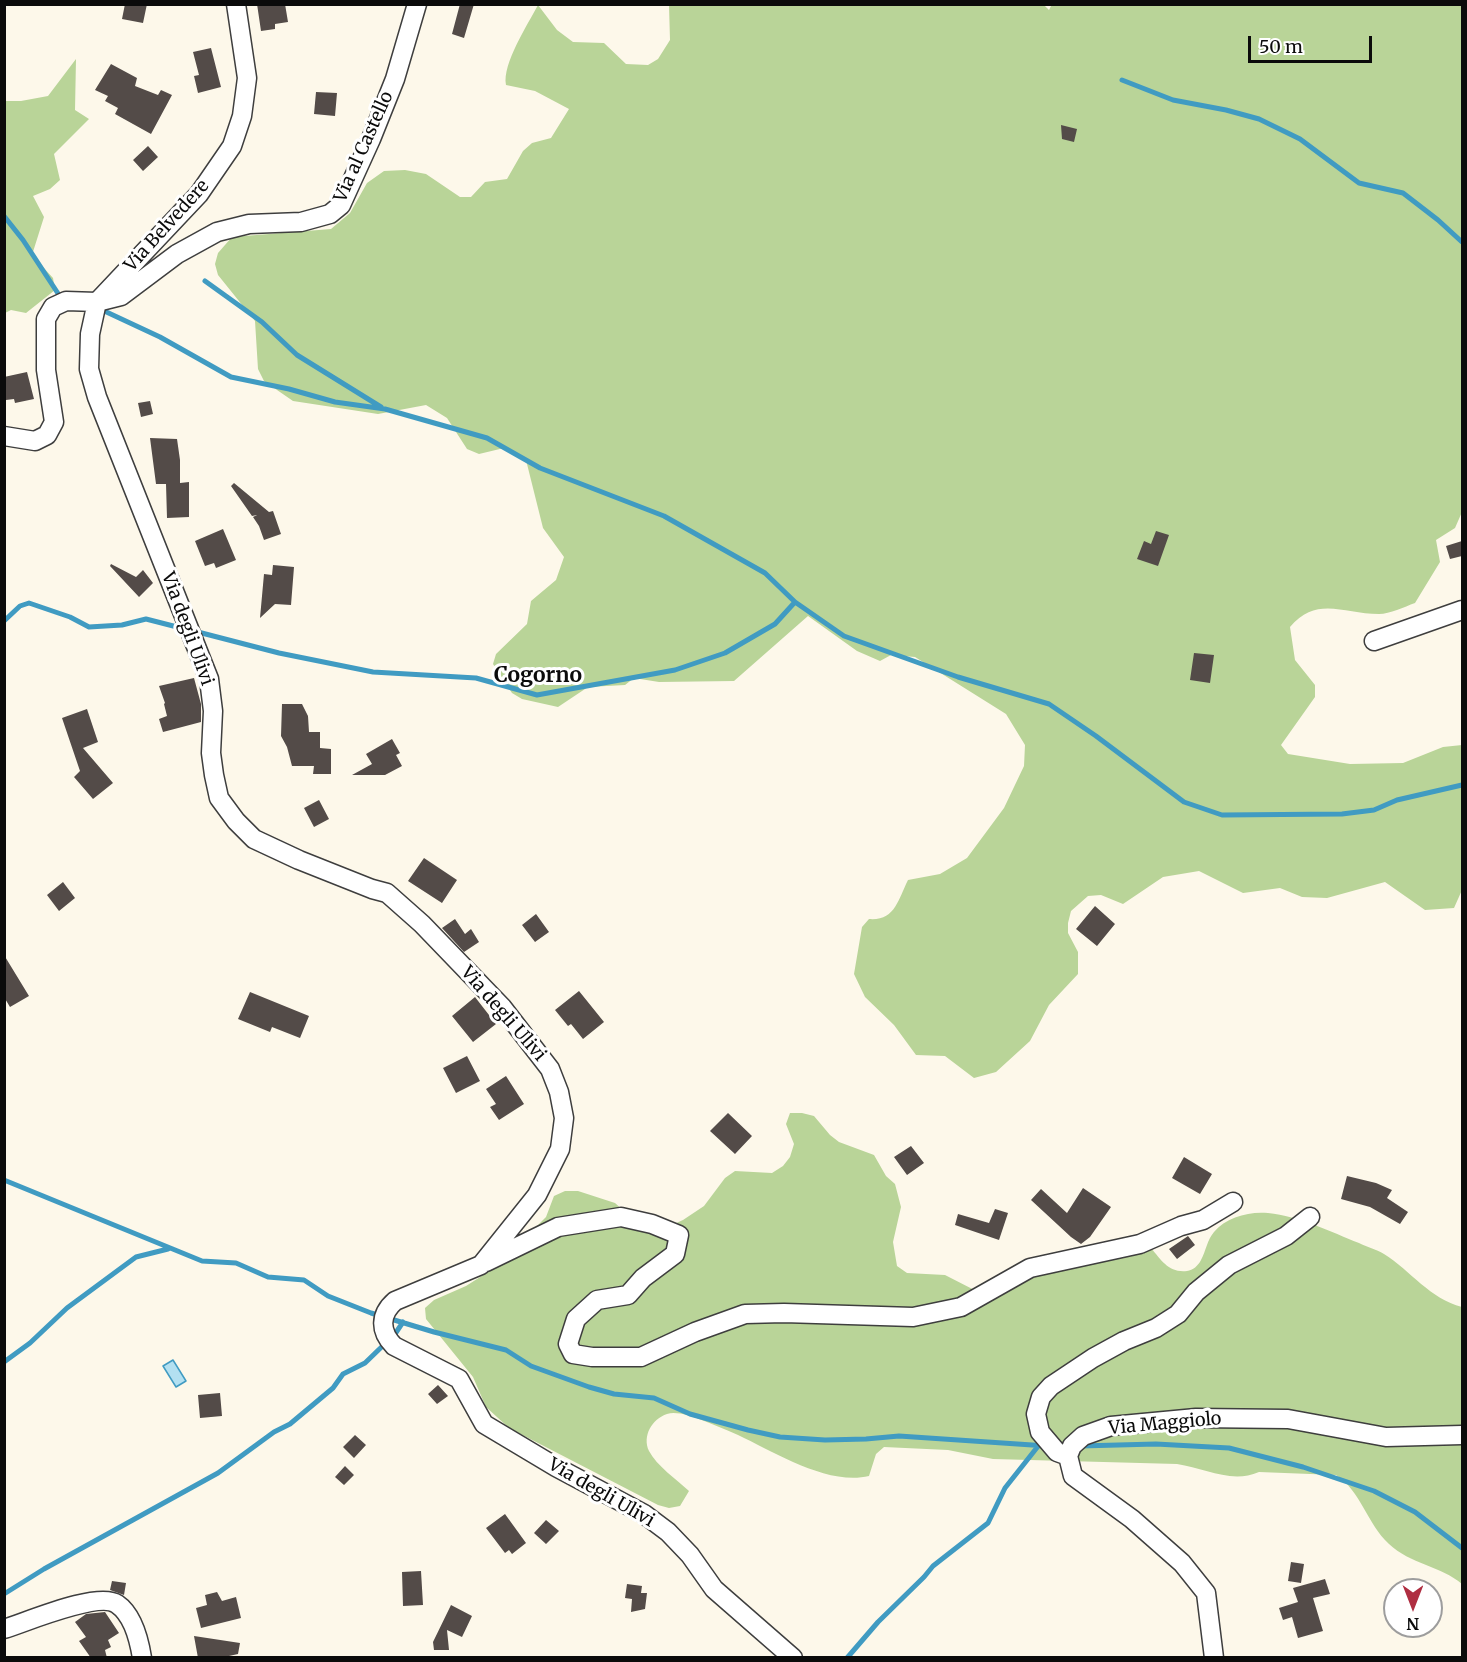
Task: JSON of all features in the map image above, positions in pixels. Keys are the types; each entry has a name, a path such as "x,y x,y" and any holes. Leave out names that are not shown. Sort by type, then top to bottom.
{"street":[{"name":"Via Belvedere","path":"97,302 199,194 232,146 242,116 247,78 236,4"},
{"name":"Via al Castello","path":"4,436 34,441 47,435 52,429 54,423 46,370 46,319 53,307 66,301 97,302 121,296 177,254 217,232 249,224 302,222 330,214 341,206 395,79 417,4"},
{"name":"Via degli Ulivi","path":"97,302 90,334 89,369 100,405 209,679 213,711 211,753 219,798 236,821 254,839 299,860 387,893 422,924 502,1007 550,1069 559,1092 564,1118 560,1149 537,1195 480,1265 395,1301 384,1314 383,1323 388,1340 394,1346 459,1379 484,1424 556,1467 644,1514 668,1532 690,1555 714,1589 793,1658"},
{"path":"1374,641 1462,610"},
{"path":"480,1265 558,1227 621,1217 652,1224 679,1235 675,1254 643,1278 628,1295 597,1300 576,1319 568,1344 573,1354 592,1357 641,1357 695,1332 746,1314 912,1317 961,1307 1030,1268 1140,1244 1181,1226 1203,1220 1233,1202"},
{"path":"1214,1658 1206,1593 1182,1563 1132,1519 1073,1476 1068,1456 1058,1452 1040,1432 1036,1414 1041,1397 1051,1386 1093,1358 1124,1341 1156,1328 1178,1314 1196,1292 1229,1265 1286,1236 1310,1217"},
{"name":"Via Maggiolo","path":"1068,1456 1072,1446 1083,1436 1111,1426 1196,1418 1288,1419 1386,1437 1462,1435"},
{"path":"4,1629 68,1606 105,1600 116,1604 131,1619 142,1658"}],"green space":[{"path":"1043,4 1049,10 1052,4 1462,5 1462,512 1455,528 1436,540 1440,562 1415,603 1383,614 1332,608 1310,611 1290,627 1295,660 1315,685 1315,697 1281,745 1288,754 1350,764 1403,763 1443,747 1462,745 1462,890 1454,908 1425,910 1385,882 1327,898 1302,897 1280,888 1243,893 1199,871 1163,877 1123,904 1101,895 1088,896 1071,911 1068,923 1068,933 1078,952 1078,974 1049,1005 1030,1041 996,1072 974,1078 945,1056 916,1055 894,1025 865,997 854,974 862,927 869,919 885,917 890,913 908,880 940,874 967,858 1004,808 1024,766 1025,745 1006,714 915,657 891,655 880,661 857,651 808,616 734,681 659,682 634,678 625,685 588,687 558,707 522,699 512,693 493,664 496,654 527,624 531,601 556,580 564,557 543,528 526,460 504,448 479,454 467,449 447,418 426,405 378,414 293,401 264,381 258,369 255,321 218,275 215,264 218,253 232,237 331,229 350,213 367,183 384,171 405,170 426,174 460,197 471,197 485,182 507,179 523,151 532,143 551,138 569,109 535,91 506,85 512,55 538,5 557,30 573,42 604,43 626,64 648,65 658,59 670,40 669,5"},
{"path":"76,59 75,110 89,119 54,154 60,180 50,189 33,196 44,217 32,255 53,278 55,290 26,313 11,310 5,313 5,101 21,101 48,96"},
{"path":"790,1113 814,1116 839,1142 874,1155 886,1176 895,1184 901,1207 893,1242 897,1266 907,1273 945,1275 988,1297 1028,1278 1151,1248 1162,1262 1171,1268 1181,1271 1189,1270 1200,1262 1210,1238 1225,1222 1246,1214 1261,1213 1303,1221 1378,1251 1440,1298 1462,1307 1462,1584 1445,1573 1397,1551 1381,1536 1352,1490 1336,1475 1259,1472 1228,1476 1177,1464 993,1459 948,1450 884,1447 876,1454 869,1476 853,1478 819,1472 802,1466 714,1425 688,1415 671,1413 662,1416 653,1424 647,1440 649,1451 657,1462 689,1491 680,1506 669,1508 658,1505 509,1428 486,1407 473,1377 426,1319 425,1308 434,1300 466,1286 496,1267 546,1217 554,1196 565,1191 578,1191 615,1203 624,1211 672,1225 704,1206 725,1178 735,1171 772,1173 783,1166 790,1157 794,1144 786,1124"}],"water":[{"path":"173,1360 186,1381 176,1387 163,1366"}],"building":[{"path":"125,4 147,4 143,23 122,19"},
{"path":"257,4 285,4 288,22 275,24 275,29 261,31"},
{"path":"460,4 474,4 464,38 452,34"},
{"path":"211,48 221,87 198,93 194,76 199,75 193,52"},
{"path":"111,64 137,78 135,86 158,95 161,90 172,95 151,134 115,114 118,108 105,101 108,96 95,90"},
{"path":"316,92 337,93 335,116 314,114"},
{"path":"1061,125 1077,129 1074,142 1062,139"},
{"path":"148,146 158,157 143,171 133,160"},
{"path":"27,372 34,399 15,403 14,399 6,400 4,377"},
{"path":"150,401 153,414 141,417 138,403"},
{"path":"150,438 177,439 180,483 189,482 189,517 167,518 166,484 156,484"},
{"path":"234,483 269,512 273,511 281,534 264,540 253,517 257,515 252,516 231,486"},
{"path":"223,529 236,560 216,568 214,563 205,566 195,541"},
{"path":"1156,531 1169,535 1158,566 1137,559 1144,541 1151,544"},
{"path":"1462,541 1462,556 1450,559 1446,546"},
{"path":"111,564 136,577 143,570 153,583 139,597 110,566"},
{"path":"273,565 294,567 291,605 275,604 260,618 264,574 272,575"},
{"path":"1194,653 1214,655 1210,683 1190,680"},
{"path":"194,678 201,704 201,722 163,732 159,719 167,716 159,686"},
{"path":"282,704 302,704 308,716 309,732 320,732 320,748 331,749 331,774 313,774 314,766 292,766 287,747 281,736"},
{"path":"87,709 98,742 83,748 113,783 93,799 74,777 80,771 62,718"},
{"path":"392,739 400,753 396,755 402,766 385,775 352,775 372,764 366,754"},
{"path":"319,800 329,819 314,827 304,808"},
{"path":"424,858 457,880 442,903 408,881"},
{"path":"63,882 75,898 59,911 47,895"},
{"path":"1095,906 1115,924 1097,946 1076,929"},
{"path":"536,914 549,932 535,942 522,925"},
{"path":"455,919 465,934 471,929 479,942 464,952 442,928"},
{"path":"4,955 29,996 10,1007 4,997"},
{"path":"579,991 604,1022 583,1039 555,1010"},
{"path":"250,992 309,1016 300,1038 272,1027 270,1032 238,1019"},
{"path":"475,997 496,1024 473,1042 452,1016"},
{"path":"467,1056 480,1081 456,1093 443,1068"},
{"path":"506,1076 524,1104 499,1120 490,1107 496,1104 486,1089"},
{"path":"728,1113 752,1136 735,1154 710,1131"},
{"path":"911,1146 924,1163 907,1175 894,1157"},
{"path":"1184,1157 1212,1174 1200,1194 1172,1178"},
{"path":"1347,1176 1376,1183 1392,1190 1387,1198 1408,1212 1400,1224 1370,1207 1341,1199"},
{"path":"1083,1188 1111,1207 1090,1237 1081,1244 1031,1200 1041,1189 1067,1213"},
{"path":"995,1209 1008,1213 999,1240 955,1225 958,1214 989,1223"},
{"path":"1188,1236 1195,1245 1177,1259 1169,1249"},
{"path":"438,1385 448,1396 437,1404 428,1394"},
{"path":"220,1393 222,1416 200,1418 198,1395"},
{"path":"355,1435 366,1445 354,1458 343,1447"},
{"path":"345,1466 354,1475 344,1485 335,1477"},
{"path":"505,1514 526,1543 512,1554 509,1550 505,1553 486,1528"},
{"path":"546,1520 559,1531 546,1544 534,1533"},
{"path":"1291,1562 1304,1564 1301,1583 1288,1581"},
{"path":"421,1571 423,1605 403,1606 402,1572"},
{"path":"1325,1579 1330,1594 1313,1598 1323,1631 1298,1638 1292,1617 1283,1620 1279,1608 1298,1602 1293,1588"},
{"path":"112,1581 126,1583 124,1595 110,1590"},
{"path":"627,1584 642,1586 641,1593 647,1593 645,1609 631,1612 632,1599 625,1598"},
{"path":"217,1592 222,1601 236,1597 241,1618 201,1628 196,1608 207,1605 205,1595"},
{"path":"451,1605 472,1616 462,1637 447,1630 449,1650 434,1650 433,1642"},
{"path":"105,1612 119,1633 108,1640 111,1647 105,1650 107,1658 91,1658 79,1641 86,1637 75,1622 86,1614"},
{"path":"194,1636 240,1643 238,1654 220,1658 198,1658"}],"waterway":[{"path":"1122,80 1173,100 1259,119 1300,139 1359,183 1403,193 1462,242"},
{"path":"4,216 23,240 59,295 63,297"},
{"path":"205,281 262,322 297,355 381,407"},
{"path":"100,309 160,337 231,377 289,389 335,402 385,409 487,438 540,468 664,516 765,573 795,602 844,636 958,677 1049,704 1184,802 1222,815 1342,814 1374,810 1397,800 1462,785"},
{"path":"194,631 279,653 373,672 476,678 537,695 675,670 725,653 775,624 795,602"},
{"path":"4,621 20,606 29,603 70,617 89,627 122,625 146,619 185,629"},
{"path":"4,1180 202,1261 236,1263 268,1277 304,1280 328,1296 371,1313 506,1350 531,1366 589,1387 614,1394 654,1398 690,1414 748,1430 780,1437 825,1440 899,1436 1047,1446"},
{"path":"4,1362 30,1343 67,1308 136,1257 168,1249"},
{"path":"4,1594 44,1569 218,1473 274,1432 290,1424 333,1388 343,1374 365,1363 395,1334 403,1322"},
{"path":"1080,1446 1156,1444 1229,1448 1303,1467 1374,1491 1415,1512 1462,1548"},
{"path":"847,1658 878,1622 933,1566 988,1523 1005,1488 1039,1445"}],"district":[{"name":"Cogorno","path":"538,676"}]}
